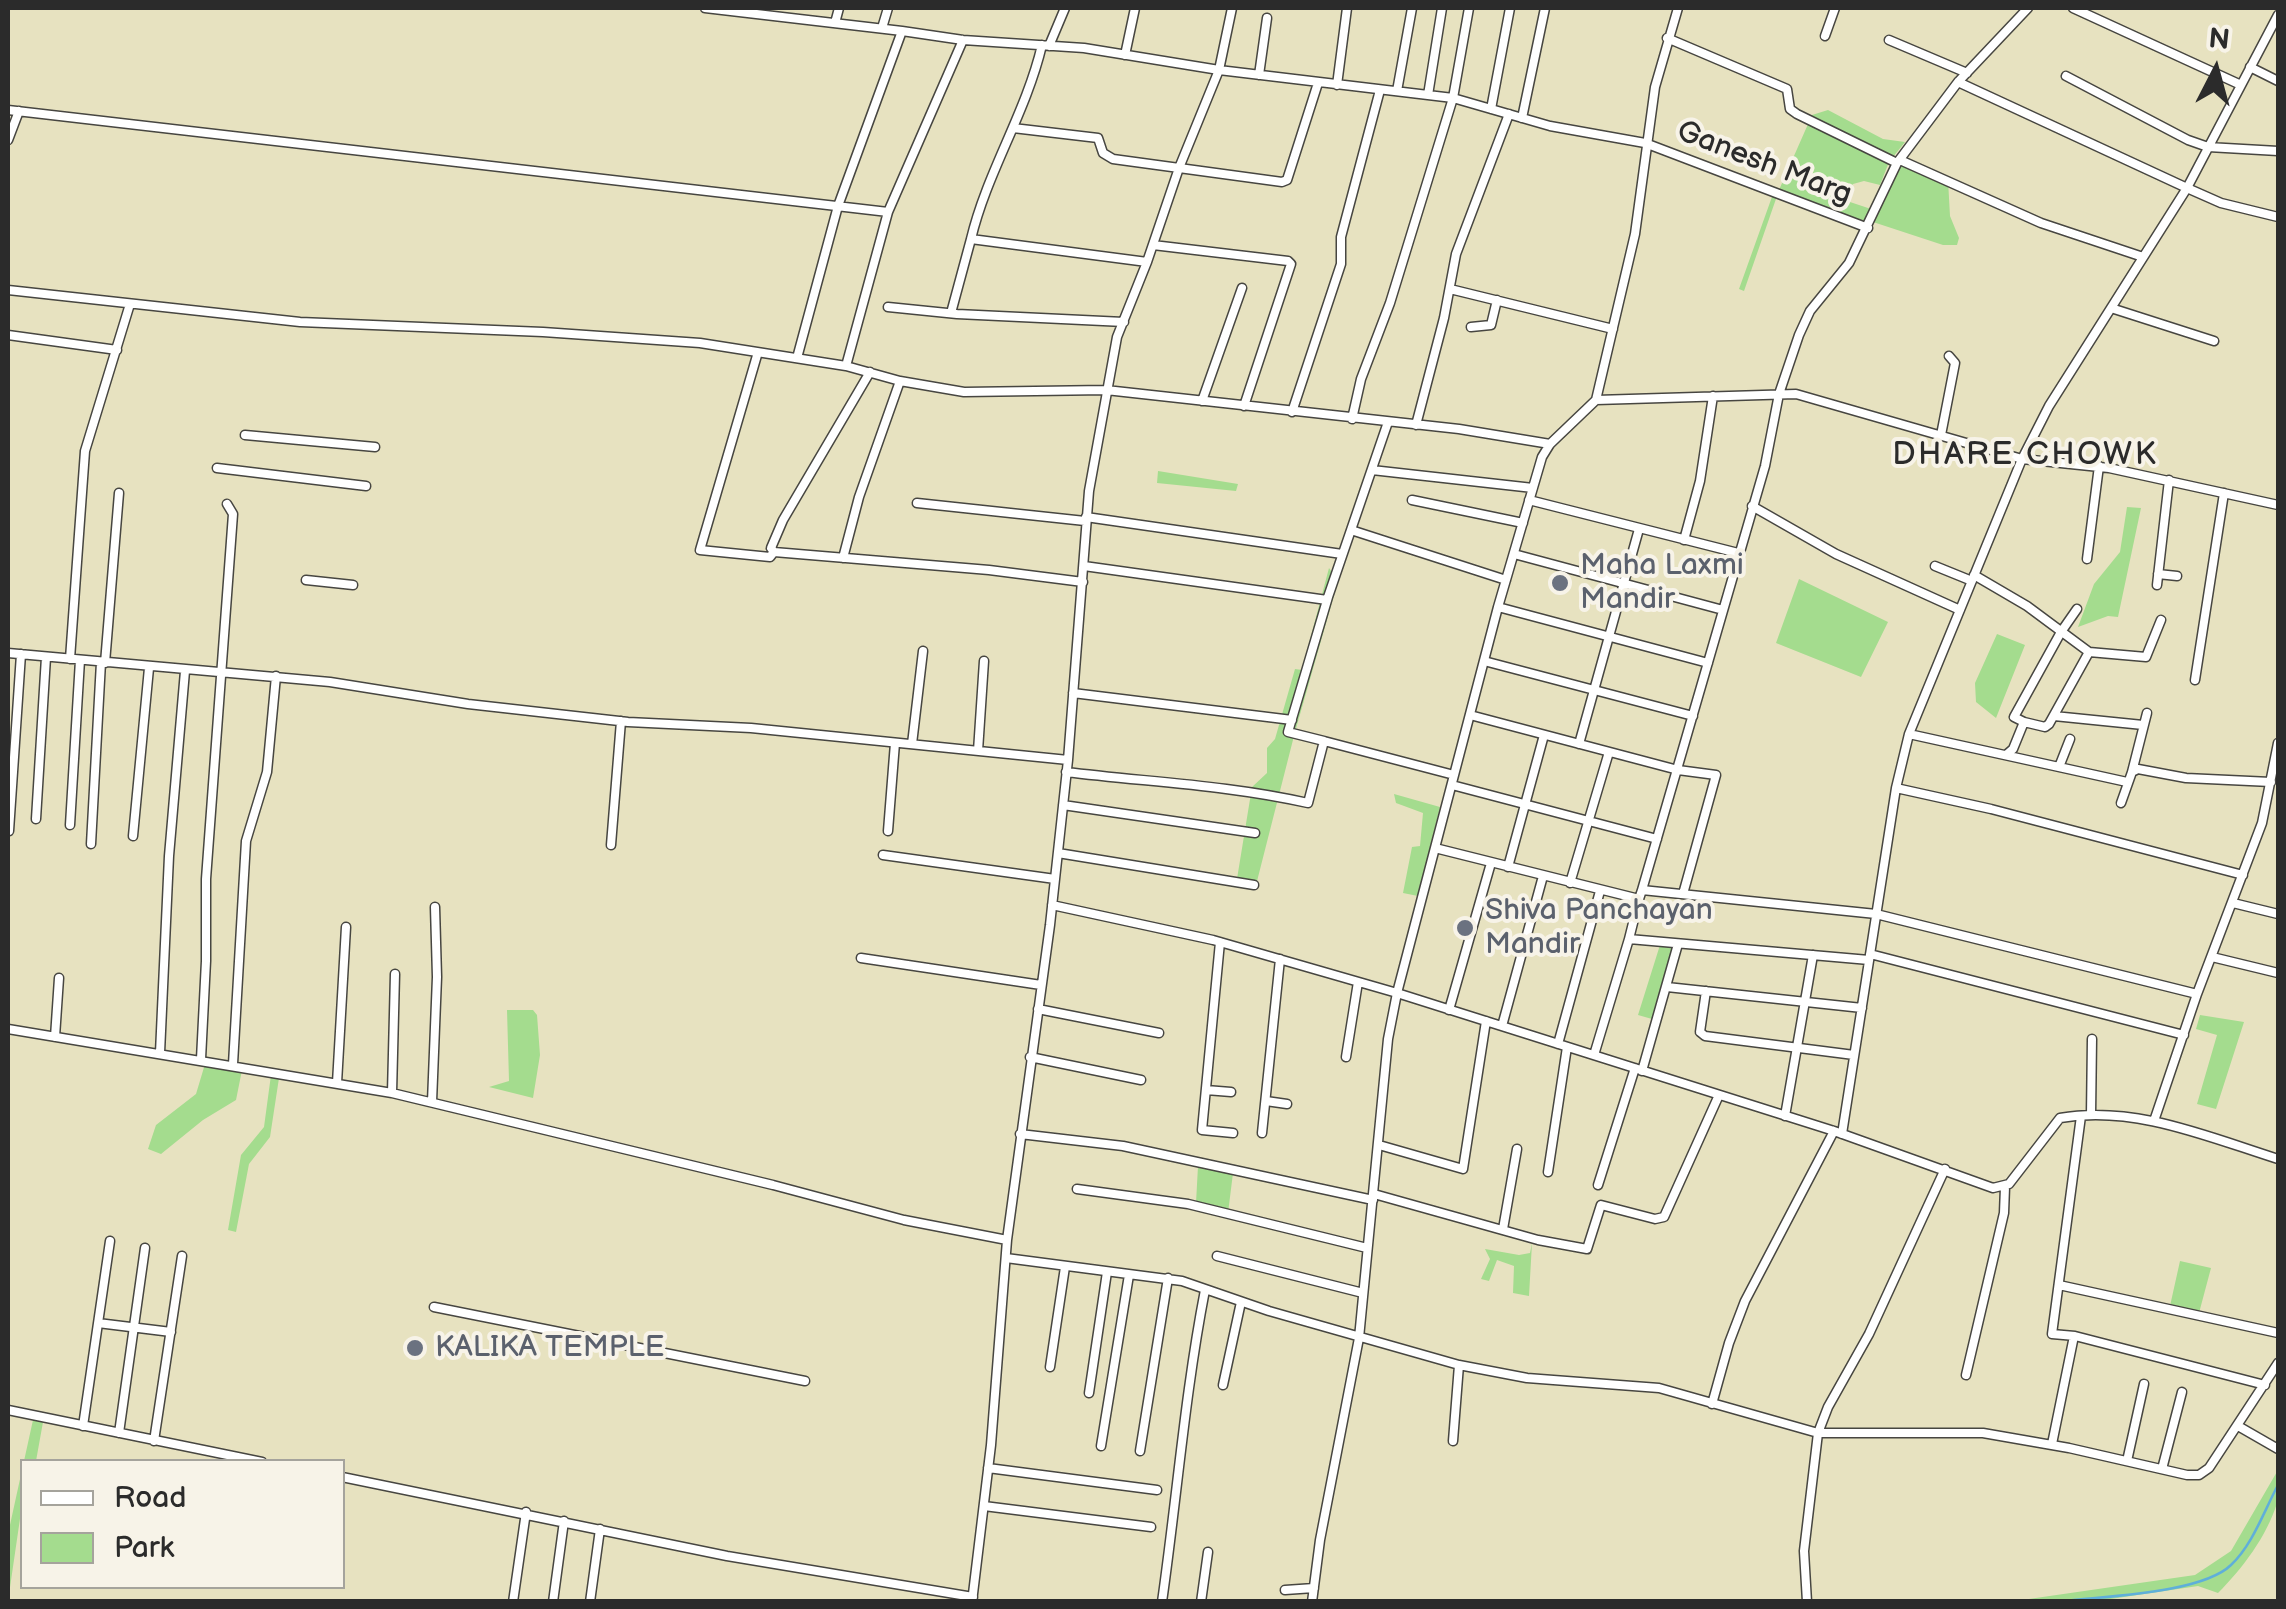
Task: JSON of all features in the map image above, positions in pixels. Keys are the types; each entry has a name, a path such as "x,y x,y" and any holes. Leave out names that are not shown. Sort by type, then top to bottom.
{"street":[{"name":"Ganesh Marg","path":"705,8 760,10 963,40 1125,55 1259,76 1453,98 1550,126 1645,143 1868,228"},
{"path":"800,18 802,8"},
{"path":"835,22 839,8"},
{"path":"882,28 888,8"},
{"path":"951,313 982,195 1065,8"},
{"path":"1125,55 1134,8"},
{"path":"345,1478 727,1556 972,1599 1020,1134 1068,760 1086,519 1106,390 1114,348 1178,168 1219,70 1232,8"},
{"path":"1337,85 1346,8"},
{"path":"1396,91 1412,8"},
{"path":"1428,94 1442,8"},
{"path":"1352,419 1361,379 1390,303 1453,98 1469,8"},
{"path":"1491,109 1510,8"},
{"path":"1522,118 1545,8"},
{"path":"1312,1602 1358,1338 1388,1039 1397,993 1498,607 1542,457 1550,444 1596,400 1635,234 1645,143 1667,38 1678,8"},
{"path":"1825,36 1836,8"},
{"path":"1594,1055 1765,466 1779,394 1810,311 1848,263 1898,162 1958,82 2028,8"},
{"path":"2073,8 2241,85"},
{"path":"1712,1404 1744,1301 1838,1133 1896,788 1909,734 2022,459 2049,406 2186,188 2278,15"},
{"path":"1259,76 1267,18"},
{"path":"796,358 838,206 902,32"},
{"path":"1667,38 1788,89 1790,108 1797,114 1898,162 2041,223 2143,257"},
{"path":"846,366 888,212 963,40"},
{"path":"1889,40 1967,72"},
{"path":"2250,67 2278,80"},
{"path":"2066,76 2208,147 2278,150"},
{"path":"1958,82 2186,188 2239,208 2278,217"},
{"path":"1013,128 1098,138 1108,157 1282,182 1287,180 1318,83"},
{"path":"1292,412 1341,264 1341,236 1380,90"},
{"path":"8,110 888,212"},
{"path":"8,140 20,111"},
{"path":"1416,425 1456,254 1510,114"},
{"path":"971,239 1147,262"},
{"path":"1153,244 1291,264 1244,406"},
{"path":"1202,401 1242,288"},
{"path":"1450,288 1612,329"},
{"path":"8,290 300,322 700,343 846,366 964,392 1106,390 1550,444"},
{"path":"1471,327 1491,325 1498,300"},
{"path":"70,825 85,451 130,304"},
{"path":"888,307 1124,322"},
{"path":"2111,308 2214,340"},
{"path":"8,335 117,350"},
{"path":"758,352 700,550 770,557 774,552"},
{"path":"1940,436 1954,362 1948,356"},
{"path":"774,552 771,548 783,520 870,372"},
{"path":"844,558 858,497 900,380"},
{"path":"1596,400 1796,394 2022,459 2099,466 2278,505"},
{"path":"1684,540 1700,481 1713,396"},
{"path":"1388,422 1326,600 1288,732 1454,775"},
{"path":"246,435 375,447"},
{"path":"2087,558 2099,466"},
{"path":"217,468 366,486"},
{"path":"1372,470 1533,488"},
{"path":"2157,584 2169,480"},
{"path":"91,844 119,493"},
{"path":"2195,680 2224,493"},
{"path":"1412,500 1523,522"},
{"path":"1530,500 1738,552"},
{"path":"917,503 1086,519 1342,554"},
{"path":"201,1059 205,896 233,514 228,504"},
{"path":"1752,506 1836,554 1960,610"},
{"path":"1579,744 1639,529"},
{"path":"1351,530 1506,580"},
{"path":"774,552 1083,582"},
{"path":"1514,554 1723,610"},
{"path":"1084,566 1326,600"},
{"path":"1935,566 1973,578 2062,630 2089,652 2146,657 2161,620"},
{"path":"2158,574 2177,576"},
{"path":"306,580 353,586"},
{"path":"1498,607 1708,663"},
{"path":"2077,609 2014,717 2044,727 2089,652"},
{"path":"912,744 923,651"},
{"path":"8,653 276,676 621,721 751,728 1068,760"},
{"path":"9,832 22,654"},
{"path":"36,819 46,657"},
{"path":"978,751 984,661"},
{"path":"1484,661 1693,716"},
{"path":"134,836 149,668"},
{"path":"160,1054 169,856 185,671"},
{"path":"234,1064 246,840 267,772 276,676"},
{"path":"1074,693 1292,720"},
{"path":"2120,803 2146,713"},
{"path":"1470,715 1678,770 1716,775 1683,894"},
{"path":"2054,716 2143,725"},
{"path":"611,845 621,721"},
{"path":"2006,755 2024,722"},
{"path":"1508,867 1544,734"},
{"path":"1909,734 2127,782"},
{"path":"2059,767 2070,739"},
{"path":"1066,772 1256,792 1308,803 1324,741"},
{"path":"888,831 895,743"},
{"path":"2154,1121 2262,824 2278,743"},
{"path":"1570,883 1610,752"},
{"path":"2132,772 2138,769 2186,778 2271,782"},
{"path":"1452,785 1657,839"},
{"path":"1896,788 2010,813 2244,875"},
{"path":"1063,805 1256,832"},
{"path":"1435,848 1600,890 1683,894 1876,914 2197,994"},
{"path":"1058,853 1254,885"},
{"path":"883,856 1055,879"},
{"path":"1450,1010 1492,862"},
{"path":"1502,1026 1543,876"},
{"path":"1548,1172 1563,1046 1600,890"},
{"path":"2233,903 2278,914"},
{"path":"1052,905 1220,942 1397,993 1838,1133 1993,1188 2004,1186"},
{"path":"432,1102 437,977 435,907"},
{"path":"337,1083 346,927"},
{"path":"1629,939 1870,957 2184,1035"},
{"path":"1220,942 1202,1130 1233,1133"},
{"path":"1598,1185 1678,944"},
{"path":"1785,1116 1812,955"},
{"path":"2212,957 2278,973"},
{"path":"861,958 1042,985"},
{"path":"1262,1134 1280,959"},
{"path":"392,1093 395,974"},
{"path":"55,1036 60,978"},
{"path":"1346,1057 1358,982"},
{"path":"1666,987 1862,1008"},
{"path":"1706,991 1700,1032 1705,1036 1854,1054"},
{"path":"1038,1010 1159,1033"},
{"path":"1378,1145 1463,1169 1486,1021"},
{"path":"8,1029 392,1093 904,1220 1008,1240"},
{"path":"2091,1115 2092,1039"},
{"path":"1030,1058 1141,1080"},
{"path":"1206,1090 1231,1092"},
{"path":"1020,1134 1124,1146 1374,1197 1582,1250 1590,1245 1601,1205 1655,1219 1664,1217 1718,1095"},
{"path":"1266,1101 1287,1104"},
{"path":"1966,1375 2004,1212 2004,1186 2060,1118 2091,1115 2154,1121 2278,1158"},
{"path":"2081,1116 2052,1334 2074,1336 2265,1385"},
{"path":"1503,1229 1517,1149"},
{"path":"1807,1602 1804,1551 1818,1433 1832,1398 1869,1334 1945,1169"},
{"path":"1077,1190 1188,1204 1368,1248"},
{"path":"83,1426 110,1241"},
{"path":"118,1433 145,1248"},
{"path":"154,1441 182,1256"},
{"path":"1217,1256 1363,1294"},
{"path":"1006,1258 1168,1278 1358,1338 1459,1365 1527,1378 1658,1388 1818,1433 1983,1434 2052,1444 2193,1476 2204,1472 2278,1363"},
{"path":"1050,1367 1065,1267"},
{"path":"1089,1393 1108,1272"},
{"path":"1101,1446 1128,1274"},
{"path":"1140,1451 1168,1278"},
{"path":"2059,1284 2278,1333"},
{"path":"1162,1602 1178,1494 1184,1412 1206,1290"},
{"path":"1223,1385 1241,1302"},
{"path":"434,1307 805,1381"},
{"path":"98,1322 172,1332"},
{"path":"2052,1444 2074,1336"},
{"path":"1452,1441 1459,1365"},
{"path":"2127,1460 2144,1384"},
{"path":"2162,1469 2182,1392"},
{"path":"8,1410 247,1459"},
{"path":"2238,1426 2278,1449"},
{"path":"988,1468 1157,1490"},
{"path":"984,1506 1151,1528"},
{"path":"513,1602 526,1512"},
{"path":"553,1602 564,1520"},
{"path":"590,1602 600,1529"},
{"path":"1201,1602 1208,1552"},
{"path":"1285,1590 1314,1588"}],"green space":[{"path":"1828,110 1883,139 1905,142 1889,162 1880,185 1864,181 1853,184 1847,201 1871,209 1865,222 1779,190 1812,115"},
{"path":"1902,157 1948,180 1957,245 1943,245 1873,222"},
{"path":"1773,194 1777,196 1744,291 1739,289"},
{"path":"1158,471 1238,484 1236,491 1157,483"},
{"path":"2127,507 2141,508 2118,617 2108,616 2078,627 2094,584 2120,552"},
{"path":"1329,568 1338,581 1255,889 1236,885 1252,787 1267,773 1267,748 1275,739 1295,669 1302,670"},
{"path":"1799,579 1888,622 1861,677 1776,643"},
{"path":"1997,634 2025,645 1996,718 1976,702 1975,683"},
{"path":"1394,794 1440,807 1418,896 1403,893 1412,847 1420,846 1423,813 1396,803"},
{"path":"1660,945 1675,947 1659,1021 1638,1015"},
{"path":"507,1010 533,1010 537,1015 540,1055 533,1098 489,1087 509,1081"},
{"path":"2200,1015 2244,1022 2216,1109 2197,1104 2217,1035 2196,1029"},
{"path":"205,1064 242,1070 236,1100 203,1120 161,1154 148,1149 156,1125 196,1094"},
{"path":"271,1075 279,1078 270,1137 249,1164 236,1232 228,1230 241,1155 264,1127"},
{"path":"1198,1166 1233,1173 1228,1213 1196,1203"},
{"path":"1532,1243 1529,1296 1513,1293 1514,1266 1497,1260 1489,1281 1481,1279 1490,1259 1485,1249 1519,1255 1530,1253"},
{"path":"2180,1261 2211,1268 2199,1313 2170,1306"},
{"path":"33,1420 43,1422 36,1459 24,1459"},
{"path":"2278,1470 2278,1499 2267,1528 2245,1563 2218,1593 2198,1586 2097,1601 2015,1601 2195,1575 2231,1551"},
{"path":"20,1479 20,1519 8,1601 8,1534"}],"waterway":[{"path":"2058,1602 2174,1588 2217,1575 2246,1547 2278,1485"}],"place":[{"name":"Maha Laxmi Mandir","path":"1560,583"},
{"name":"Shiva Panchayan Mandir","path":"1465,928"},
{"name":"KALIKA TEMPLE","path":"415,1348"}],"district":[{"name":"DHARE CHOWK","path":"2025,456"}]}
